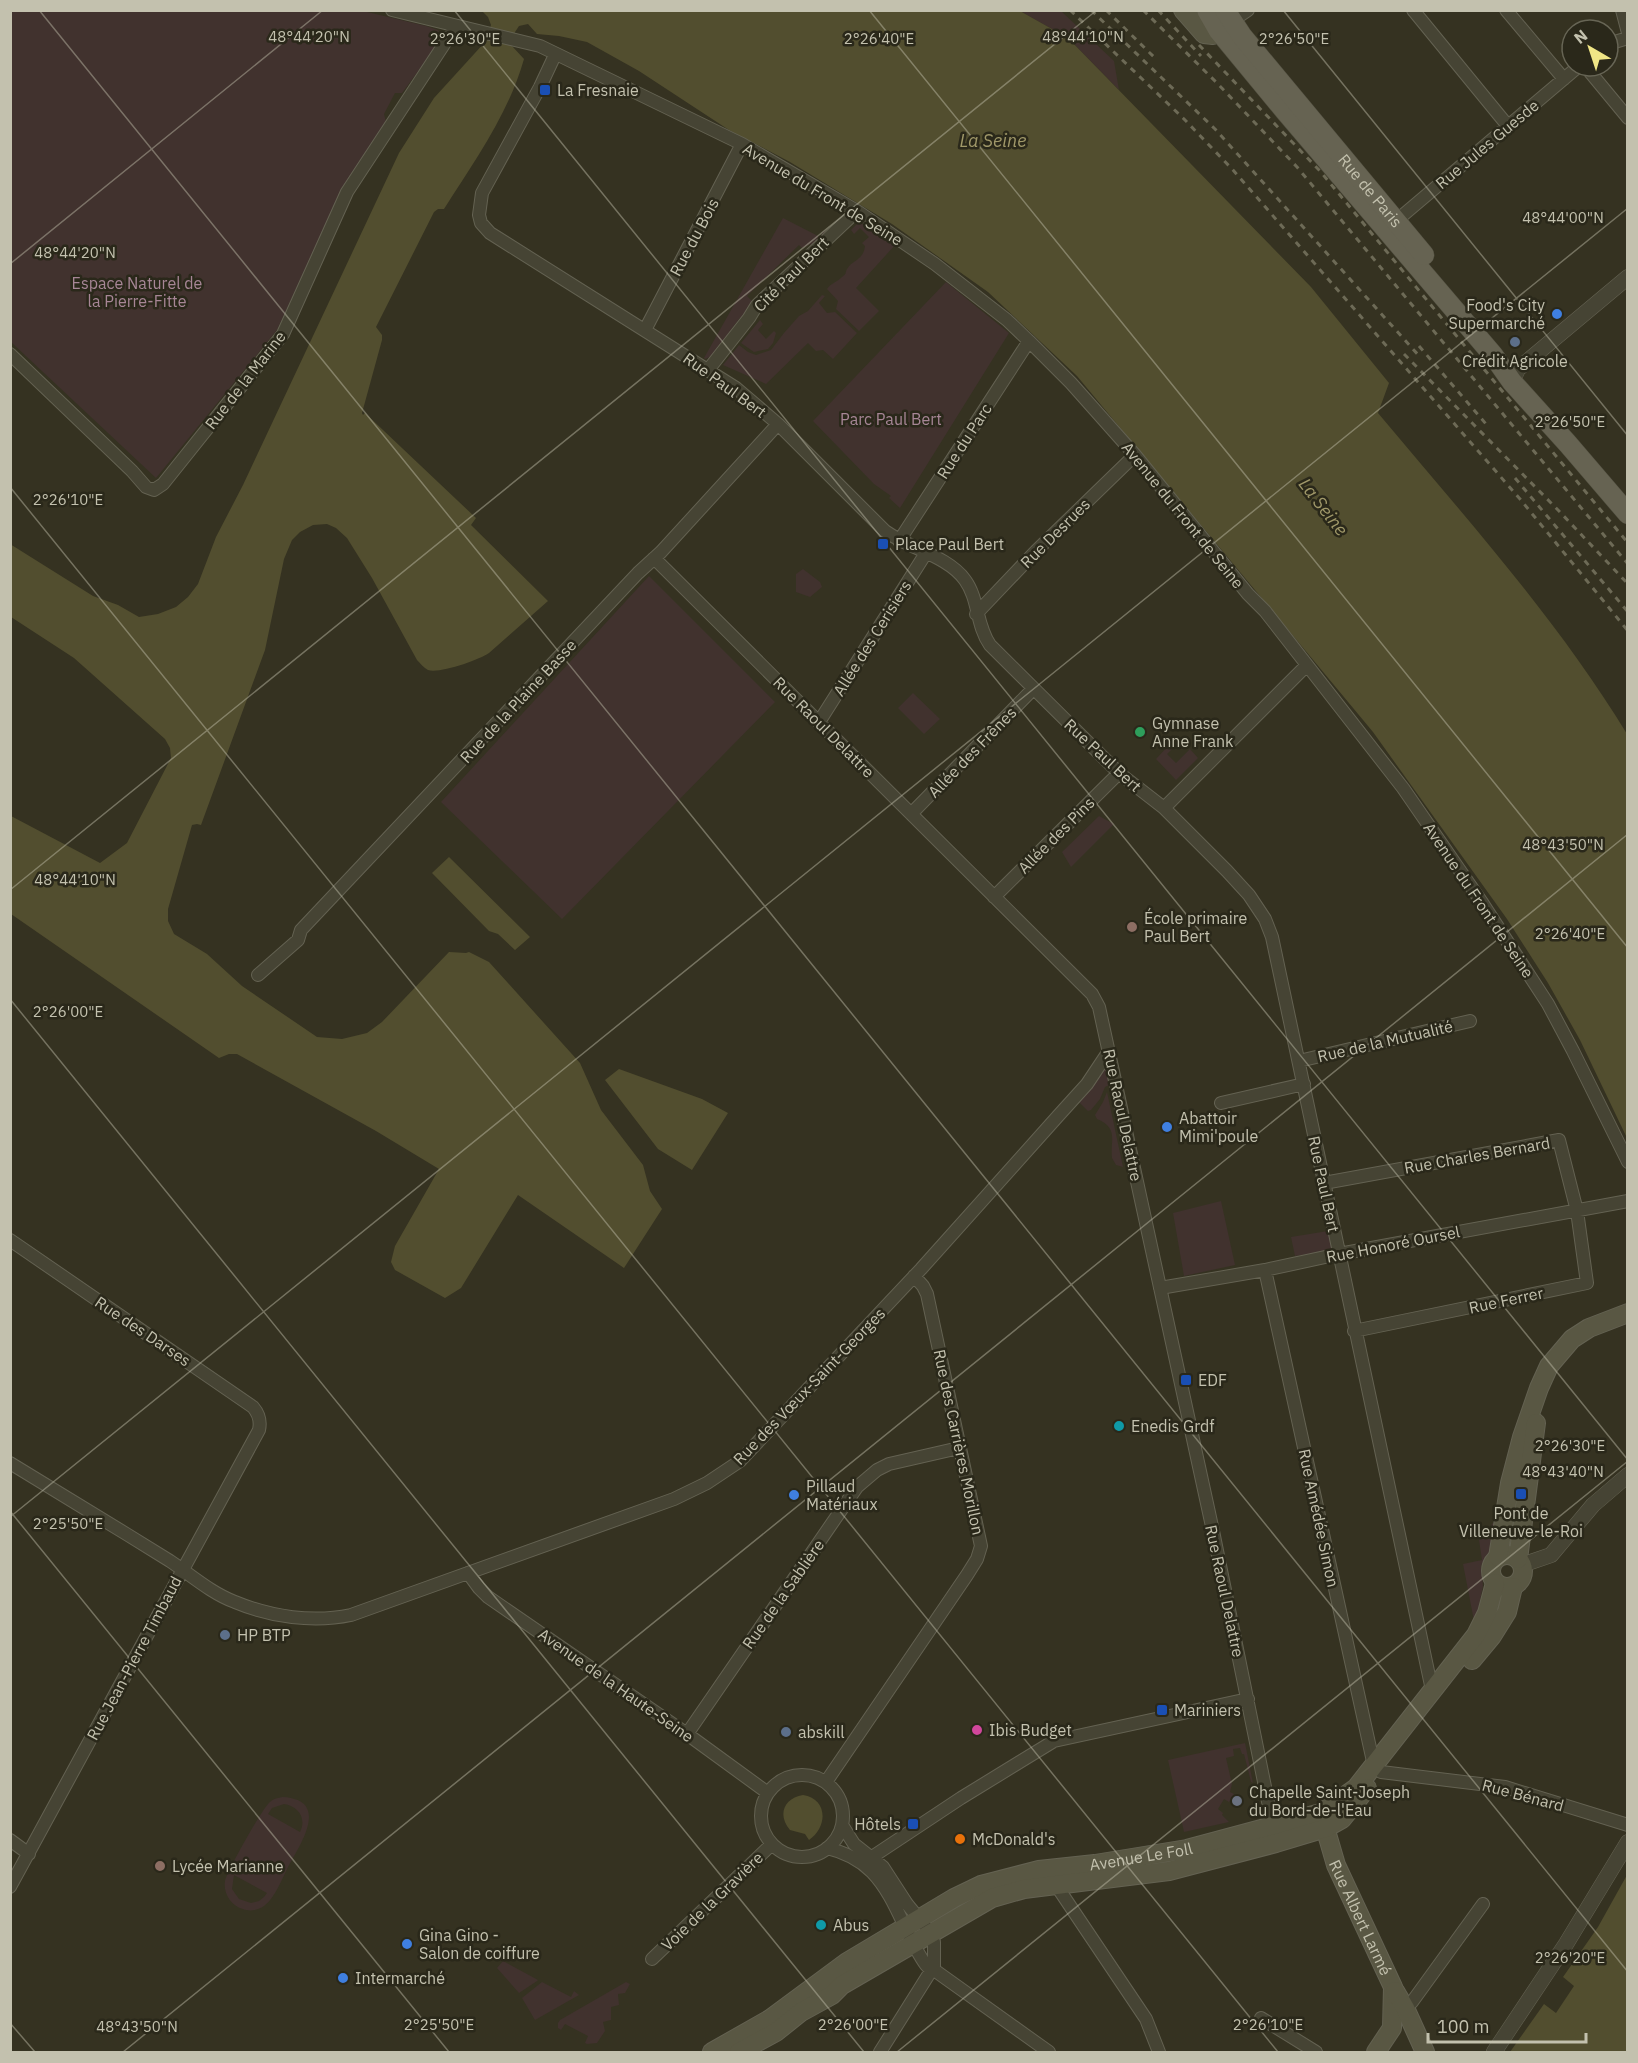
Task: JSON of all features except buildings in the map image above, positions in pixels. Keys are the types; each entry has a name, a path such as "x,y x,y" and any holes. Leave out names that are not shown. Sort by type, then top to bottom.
{"main road":[{"path":"1183,10 1204,34 1213,35 1231,18"},
{"name":"Rue de Paris","path":"1207,10 1231,18 1459,315 1493,355 1515,376"},
{"name":"Rue de Paris","path":"1231,18 1242,36 1396,221 1515,376"},
{"path":"1515,376 1628,500"},
{"path":"1515,376 1628,514"},
{"path":"1535,1403 1536,1422 1520,1562 1523,1575 1521,1580 1504,1585 1491,1574 1491,1569 1498,1557 1510,1483 1522,1437 1539,1388 1560,1352 1572,1339 1589,1328 1628,1313"},
{"path":"1498,1557 1508,1555 1520,1562"},
{"name":"Avenue Le Foll","path":"1378,1769 1432,1690 1476,1635 1504,1585"},
{"name":"Avenue Le Foll","path":"739,2052 776,2032 806,2009 832,1995 842,1985 968,1891 1039,1870 1187,1850 1274,1834 1323,1821 1378,1769 1492,1636 1507,1612 1504,1585"},
{"name":"Rue Albert Larmé","path":"1323,1821 1336,1865 1393,1987 1401,2018"},
{"name":"Avenue Le Foll","path":"712,2052 770,2019 847,1962 1008,1892 1169,1871 1274,1834"},
{"path":"1376,2052 1401,2018 1425,2052"}],"street":[{"path":"392,10 456,26"},
{"path":"1413,10 1508,126"},
{"path":"1506,10 1564,79"},
{"path":"1622,10 1628,33"},
{"name":"Avenue du Front de Seine","path":"456,26 540,46 742,144 857,211 935,264 1007,320 1029,341 1071,383 1135,455 1307,664 1403,788 1484,904 1548,1004 1574,1051 1628,1162"},
{"name":"Rue de la Marine","path":"10,354 146,487 154,490 163,484 283,334 347,192 456,26"},
{"name":"Rue Paul Bert","path":"555,55 482,193 479,210 481,223 490,234 736,388 778,424 885,531 899,541 943,561 964,578 973,594 976,614 990,645 1119,773 1164,808 1239,882 1265,919 1272,937 1304,1084 1354,1331 1432,1690"},
{"path":"1594,78 1628,118"},
{"name":"Rue Jules Guesde","path":"1396,221 1564,79"},
{"name":"Rue du Bois","path":"645,330 742,144"},
{"name":"Cité Paul Bert","path":"708,370 757,305 857,211"},
{"path":"1515,376 1628,277"},
{"name":"Rue du Parc","path":"899,541 1029,341"},
{"name":"Rue de la Plaine Basse","path":"258,975 298,940 301,930 778,424"},
{"name":"Rue Desrues","path":"976,614 1036,551 1135,455"},
{"name":"Allée des Cerisiers","path":"819,722 926,553"},
{"name":"Rue Raoul Delattre","path":"654,558 1092,994 1099,1007 1248,1699 1274,1834"},
{"path":"1164,808 1307,664"},
{"name":"Allée des Frênes","path":"911,814 1033,689"},
{"name":"Allée des Pins","path":"994,897 1119,773"},
{"name":"Rue de la Mutualité","path":"1299,1061 1470,1021"},
{"name":"Rue des Vœux-Saint-Georges","path":"10,1463 182,1569 221,1596 236,1603 280,1615 327,1619 351,1615 674,1499 692,1492 740,1461 914,1276 1087,1084 1109,1052"},
{"path":"1221,1103 1304,1084"},
{"name":"Rue Charles Bernard","path":"1324,1184 1559,1140 1577,1211"},
{"name":"Rue Honoré Oursel","path":"1160,1288 1628,1201"},
{"name":"Rue Ferrer","path":"1354,1331 1587,1283 1577,1211"},
{"name":"Rue des Darses","path":"10,1240 253,1407 260,1419 260,1430"},
{"name":"Rue Amédée Simon","path":"1265,1270 1378,1769"},
{"name":"Rue des Carrières Morillon","path":"826,1782 977,1559 981,1546 927,1294 914,1276"},
{"name":"Rue Jean-Pierre Timbaud","path":"10,1887 260,1430"},
{"name":"Rue de la Sablière","path":"687,1734 857,1487 877,1470 889,1464 960,1448"},
{"path":"1520,1562 1551,1555 1593,1505 1628,1475"},
{"name":"Avenue de la Haute-Seine","path":"468,1573 488,1598 687,1734 768,1793"},
{"path":"872,1857 961,1798 1054,1741 1248,1699"},
{"name":"Rue Bénard","path":"1378,1769 1505,1787 1628,1825"},
{"path":"806,1775 826,1782 835,1791 843,1813 842,1825 836,1838 827,1848 816,1854 798,1857 786,1854 772,1844 761,1821 762,1807 768,1793 778,1782 791,1776 806,1775"},
{"path":"842,1825 849,1839 883,1866 907,1904 926,1966 1042,2050"},
{"path":"10,1840 29,1854"},
{"path":"1494,2052 1566,1944 1628,1842"},
{"name":"Voie de la Gravière","path":"652,1959 772,1844"},
{"path":"827,1848 845,1852 870,1870 917,1931 934,1942 936,1959 931,1970 880,2052"},
{"path":"1056,1885 1146,2019 1159,2052"},
{"path":"1401,2018 1483,1904"},
{"path":"1261,2018 1316,2052"}],"green space":[{"name":"Espace Naturel de la Pierre-Fitte","path":"10,11 363,11 426,26 438,30 441,36 436,47 402,93 395,93 384,114 386,122 340,194 277,330 156,478 11,342"},
{"path":"1020,11 1061,11 1114,61 1119,90 1068,38"},
{"path":"783,218 820,237 824,231 827,233 812,249 810,244 802,248 799,245 747,296 753,302 745,319 740,318 730,331 731,335 715,355 705,359 704,358"},
{"path":"859,222 896,244 856,288 879,311 859,331 836,309 838,301 827,289 845,274 849,266 864,251 865,246 862,243 869,237 860,228 854,234 851,230"},
{"name":"Parc Paul Bert","path":"946,282 1009,333 900,508 889,498 891,496 874,484 813,421"},
{"path":"822,295 825,296 819,303 827,313 835,312 857,333 833,359 823,350 816,351 808,343 766,384 723,365 739,345 756,355 771,350 799,316 808,311"},
{"path":"760,320 763,324 758,330 766,339 774,331 776,333 768,349 754,352 741,343"},
{"path":"803,569 820,582 822,587 810,597 796,592 796,574"},
{"path":"649,576 775,702 562,919 441,802"},
{"path":"913,693 940,719 924,734 898,708"},
{"path":"1170,744 1174,747 1167,754 1176,763 1190,749 1198,758 1176,780 1156,759"},
{"path":"1099,816 1114,824 1071,867 1062,852"},
{"path":"1106,1065 1111,1084 1105,1087 1100,1099 1088,1111 1079,1102"},
{"path":"1107,1092 1123,1167 1116,1165 1112,1158 1111,1131 1095,1115"},
{"path":"1221,1201 1235,1265 1184,1276 1173,1213"},
{"path":"1328,1231 1332,1248 1329,1251 1295,1256 1291,1237"},
{"path":"1498,1517 1490,1550 1481,1566 1483,1586 1475,1626 1463,1564 1482,1560 1479,1540"},
{"path":"1245,1743 1253,1783 1244,1754 1240,1748 1233,1749 1234,1756 1226,1758 1232,1784 1230,1792 1234,1794 1229,1802 1224,1799 1218,1809 1229,1822 1184,1832 1168,1760"},
{"path":"276,1798 297,1800 306,1806 309,1815 308,1825 272,1898 259,1909 246,1910 235,1905 229,1898 225,1890 225,1881 238,1853 266,1806","holes":["284,1804 293,1807 300,1814 302,1818 300,1832 268,1814 272,1808","234,1875 267,1893 259,1901 251,1903 239,1899 232,1889"]},
{"path":"503,1961 538,1980 519,1993 497,1968"},
{"path":"542,1982 571,1997 574,1991 579,1995 535,2020 522,1998"},
{"path":"626,1982 630,1984 625,1993 618,1994 619,2005 611,2007 611,2020 603,2022 605,2031 597,2043 585,2043 588,2036 565,2024 561,2030 558,2028 560,2020"}],"water":[{"name":"La Seine","path":"482,11 1020,11 1068,38 1311,287 1389,383 1378,413 1509,569 1571,650 1627,734 1627,1138 1580,1040 1548,983 1507,919 1373,732 1077,376 988,292 892,224 790,162 729,130 639,71 587,42 537,34 528,24 519,26 515,32 512,46 524,59 500,118 444,209 434,212 376,327 382,335 382,340 362,413 363,415 365,413 476,518 471,525 548,601 484,656 449,668 428,670 417,660 347,538 336,528 327,524 313,525 300,532 292,540 284,559 265,650 201,825 192,825 168,909 168,921 174,934 207,954 242,986 317,1037 342,1039 367,1033 382,1022 449,952 469,952 489,962 580,1063 601,1110 643,1165 650,1191 662,1209 624,1268 518,1195 461,1288 445,1298 395,1270 391,1262 395,1246 439,1169 376,1131 237,1054 219,1058 11,914 11,816 100,863 127,843 171,758 170,748 165,739 74,658 11,617 10,544 93,596 118,605 139,617 158,614 176,607 188,597 198,584 216,537 243,485 399,153 434,98 485,42 491,25 488,17"},
{"path":"449,857 530,937 515,950 498,934 489,931 432,873"},
{"path":"619,1069 702,1099 728,1113 692,1170 658,1149 605,1080"},
{"path":"803,1795 817,1802 822,1814 820,1828 809,1840 805,1834 790,1830 783,1813 787,1803"},
{"path":"1627,1875 1627,2052 1510,2052 1544,2004 1556,2013 1574,1986 1563,1977 1598,1927"}],"railway":[{"path":"1070,10 1184,119 1233,170 1520,499 1628,631"},
{"path":"1091,10 1215,129 1421,358"},
{"path":"1106,10 1156,59"},
{"path":"1143,10 1297,167 1628,564"},
{"path":"1158,10 1201,56"},
{"path":"1199,45 1320,171 1628,543"},
{"path":"1419,346 1486,424"},
{"path":"1404,354 1628,584"},
{"path":"1515,478 1628,612"}],"place":[{"name":"La Fresnaie","path":"545,90"},
{"name":"Food's City Supermarché","path":"1557,314"},
{"name":"Crédit Agricole","path":"1515,342"},
{"name":"Place Paul Bert","path":"883,544"},
{"name":"Gymnase Anne Frank","path":"1140,732"},
{"name":"École primaire Paul Bert","path":"1132,927"},
{"name":"Abattoir Mimi'poule","path":"1167,1127"},
{"name":"EDF","path":"1186,1380"},
{"name":"Enedis Grdf","path":"1119,1426"},
{"name":"Pont de Villeneuve-le-Roi","path":"1521,1494"},
{"name":"Pillaud Matériaux","path":"794,1495"},
{"name":"HP BTP","path":"225,1635"},
{"name":"Mariniers","path":"1162,1710"},
{"name":"Ibis Budget","path":"977,1730"},
{"name":"abskill","path":"786,1732"},
{"name":"Chapelle Saint-Joseph du Bord-de-l'Eau","path":"1237,1801"},
{"name":"Hôtels","path":"913,1824"},
{"name":"McDonald's","path":"960,1839"},
{"name":"Lycée Marianne","path":"160,1866"},
{"name":"Abus","path":"821,1925"},
{"name":"Gina Gino - Salon de coiffure","path":"407,1944"},
{"name":"Intermarché","path":"343,1978"}]}
